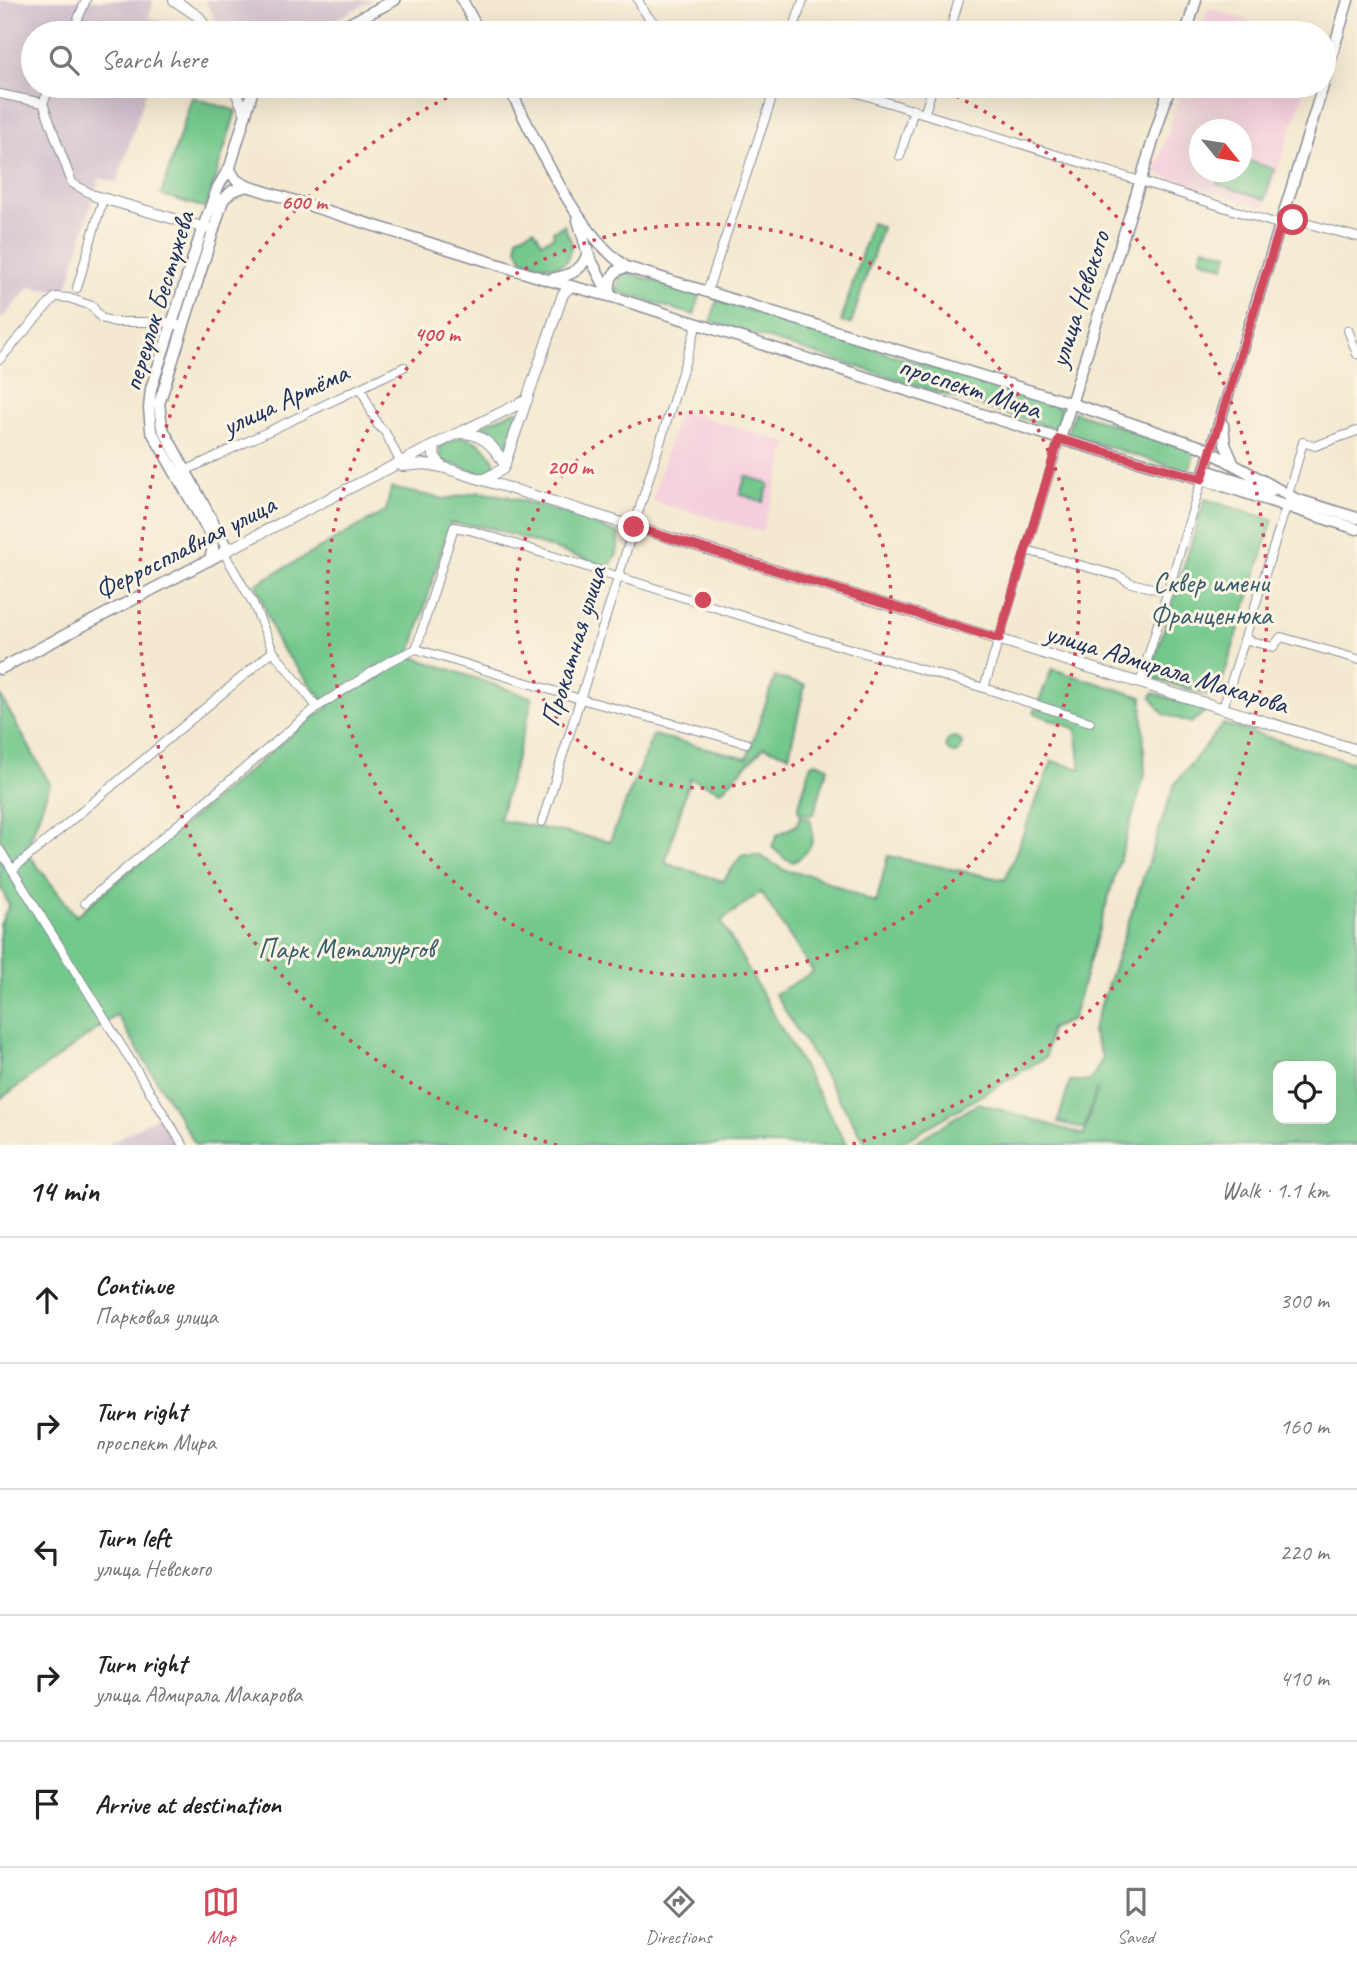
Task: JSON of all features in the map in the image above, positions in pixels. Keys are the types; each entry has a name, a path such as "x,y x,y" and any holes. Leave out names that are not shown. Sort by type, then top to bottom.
{"main road":[{"path":"354,21 395,0"},
{"path":"462,0 473,21"},
{"path":"1190,21 1196,0"},
{"path":"1336,42 1349,0"},
{"path":"223,200 229,168 249,98"},
{"path":"514,98 576,214 588,254 610,296"},
{"name":"улица Невского","path":"1059,439 1166,98"},
{"path":"1204,475 1319,98"},
{"path":"229,168 236,180 247,186"},
{"name":"переулок Бестужева","path":"209,561 213,547 211,536 150,430 149,408 151,389 177,325 208,229 218,187 229,168"},
{"name":"проспект Мира","path":"247,186 548,280 567,290 610,296 1059,439 1204,475 1357,518"},
{"name":"переулок Бестужева","path":"208,229 223,200 232,191 247,186"},
{"name":"проспект Мира","path":"576,214 626,267 1070,403 1202,447 1289,500 1357,528"},
{"path":"567,290 588,254 590,231"},
{"path":"548,280 567,276 582,266"},
{"path":"610,296 611,277 617,270 626,267"},
{"name":"переулок Бестужева","path":"177,325 159,404 162,427 227,552"},
{"path":"1223,418 1225,444 1234,465"},
{"name":"Ферросплавная улица","path":"0,669 227,552"}],"street":[{"path":"77,21 86,0"},
{"path":"174,0 202,21"},
{"path":"638,0 650,21"},
{"path":"796,21 803,0"},
{"path":"953,21 959,0"},
{"path":"0,94 43,103"},
{"path":"45,98 43,103 72,183 99,198 208,229"},
{"path":"238,98 244,112"},
{"path":"706,292 772,98"},
{"path":"876,98 1282,221 1357,237"},
{"path":"925,112 929,98"},
{"path":"900,156 914,109"},
{"path":"77,288 99,198"},
{"path":"483,480 504,467 567,290"},
{"path":"0,359 55,297 69,298 92,306 101,318 115,322 177,325"},
{"name":"Прокатная улица","path":"542,822 698,324"},
{"path":"1348,330 1357,354"},
{"name":"улица Артёма","path":"185,471 404,367"},
{"path":"361,388 377,424 386,432 396,465 417,463 442,467"},
{"path":"458,433 527,400"},
{"path":"1223,708 1289,500 1303,443 1315,446 1357,431"},
{"path":"458,433 473,434 486,440 504,467 514,489"},
{"name":"Ферросплавная улица","path":"227,552 458,433"},
{"name":"улица Невского","path":"984,688 1059,439"},
{"path":"435,445 433,456 442,467"},
{"name":"улица Адмирала Макарова","path":"442,467 1357,750"},
{"path":"1140,683 1204,475"},
{"path":"416,649 454,527 1090,722"},
{"path":"1026,550 1168,592"},
{"path":"227,552 273,651 317,707"},
{"path":"1244,639 1273,647 1281,637 1357,659"},
{"path":"85,903 317,707 388,662 416,649 580,699 746,743"},
{"path":"12,870 273,651"},
{"path":"0,850 183,1145"}],"shaded area":[{"path":"0,0 154,0 149,17 161,21 21,21 21,98 144,98 117,183 99,178 67,289 52,291 30,287 0,321"},
{"path":"205,0 372,0 333,21 216,21"},
{"path":"1208,8 1249,21 1204,21"},
{"path":"1179,98 1302,98 1265,208 1155,173"},
{"path":"679,410 789,443 762,532 652,501"},
{"path":"158,1116 176,1145 108,1145"}],"green space":[{"path":"192,98 236,111 206,208 161,195"},
{"path":"1252,162 1274,169 1265,199 1217,184 1252,182"},
{"path":"871,223 882,227 851,324 841,322"},
{"path":"564,225 572,244 567,261 551,266 523,260 517,248 517,237 534,229 542,242 554,236 553,231"},
{"path":"1204,247 1228,254 1224,267 1200,259"},
{"path":"622,271 700,295 694,315 616,291"},
{"path":"717,300 1062,408 1055,429 711,321"},
{"path":"517,410 504,456 493,440 475,429"},
{"path":"1074,412 1195,451 1189,472 1067,434"},
{"path":"461,437 473,440 485,449 495,463 494,469 485,475 440,460 440,446"},
{"path":"746,476 769,484 763,502 740,494"},
{"name":"Парк Металлургов","path":"391,488 445,499 479,492 506,496 619,534 617,554 609,567 491,528 450,523 410,656 533,698 499,820 610,841 653,735 747,758 775,677 805,685 789,755 764,747 721,791 690,778 665,863 723,881 742,855 759,855 786,871 812,875 876,903 888,856 1005,880 1052,761 1081,769 1076,729 1034,713 1052,669 1142,697 1145,774 1072,1020 1050,1029 1046,1057 898,1145 867,1145 775,994 813,972 761,892 721,921 847,1145 196,1145 117,1015 0,1099 0,925 9,905 0,886 0,695 50,784 26,851 76,916 305,723 329,707 278,644 256,584 386,511"},
{"name":"Сквер имени Франценюка","path":"1205,499 1273,520 1217,698 1149,677"},
{"path":"1153,693 1207,710 1191,723 1164,714 1151,697"},
{"path":"1223,724 1357,764 1357,1145 910,1145 979,1103 1084,1135 1097,1089 1084,1129 1058,1122 1070,1081 1090,1081 1103,1058 1092,1032 1174,785"},
{"path":"954,737 962,745 954,753 946,745"},
{"path":"816,762 828,767 814,813 800,813 798,809 811,764"},
{"path":"800,816 810,819 813,833 805,854 793,862 772,847 777,835 797,825"}],"route":[{"path":"634,527 999,639 1059,439 1202,479 1283,218 1293,220"}]}
